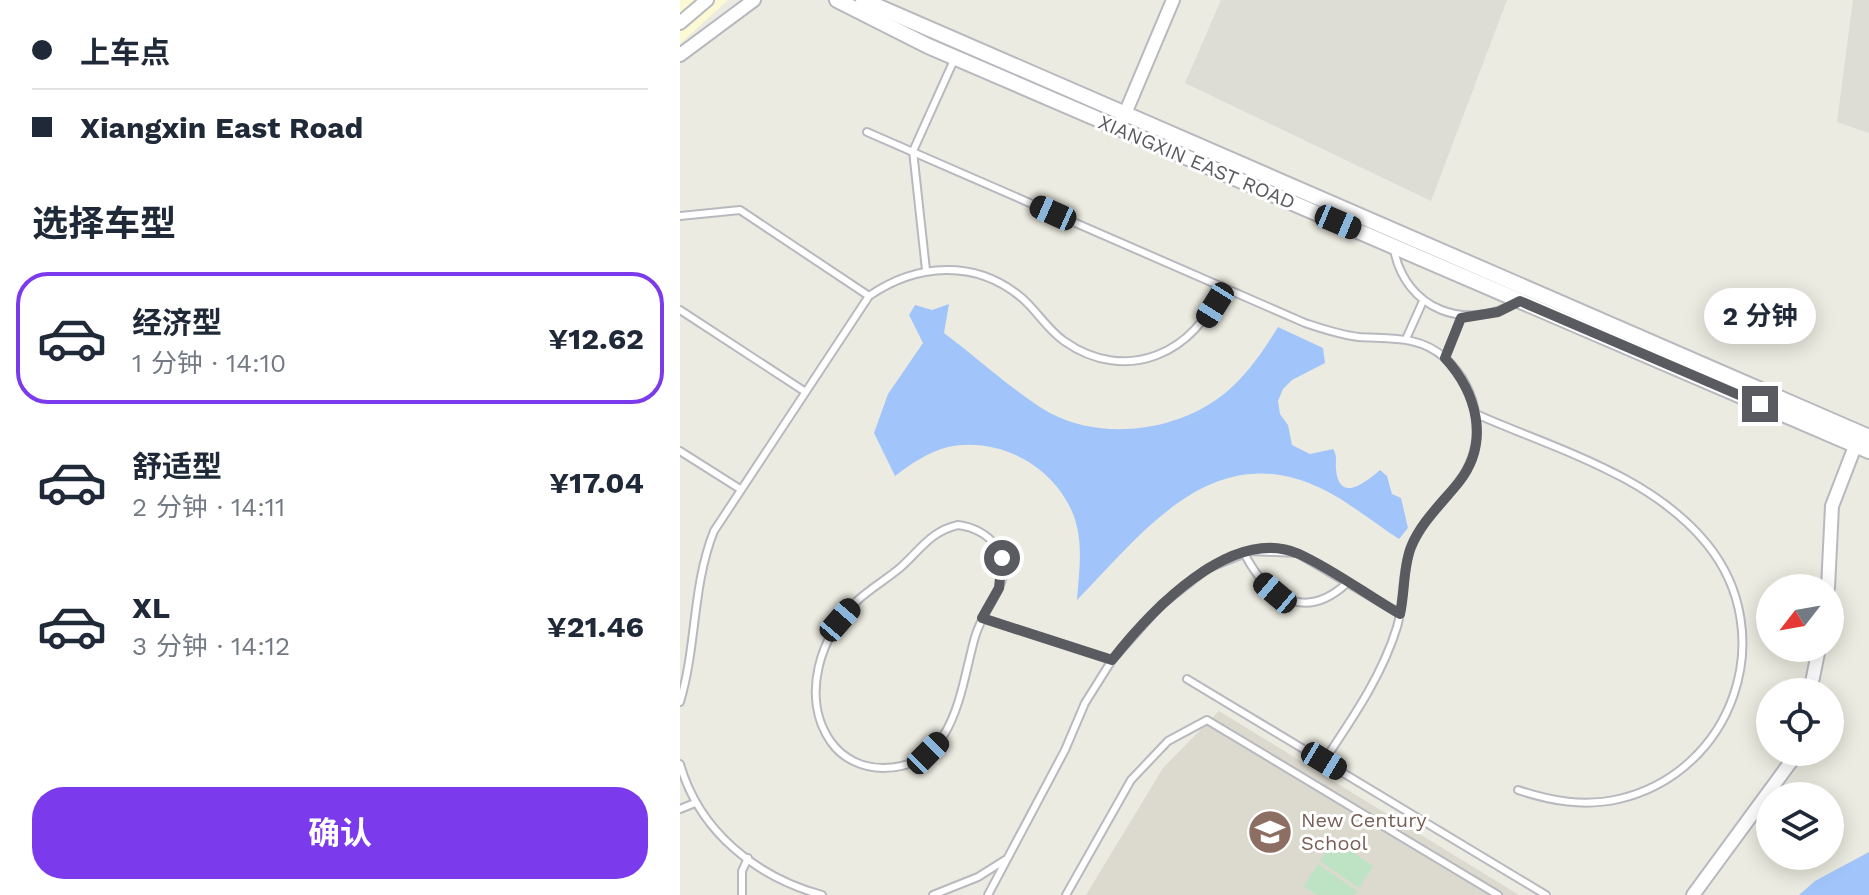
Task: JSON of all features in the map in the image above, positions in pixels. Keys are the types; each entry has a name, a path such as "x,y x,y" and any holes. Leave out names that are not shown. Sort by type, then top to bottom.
{"street":[{"path":"693,44 680,26 707,0"},
{"path":"680,55 754,0"},
{"name":"XIANGXIN EAST ROAD","path":"837,0 1863,442"},
{"name":"XIANGXIN EAST ROAD","path":"863,0 958,52"},
{"path":"1122,122 1173,0"},
{"name":"XIANGXIN EAST ROAD","path":"1122,122 1520,301 1863,442"},
{"path":"1829,574 1832,506 1863,442"},
{"path":"1693,895 1788,766"}],"lane":[{"path":"926,270 913,151 958,52"},
{"path":"867,132 1331,332 1406,339 1445,358 1460,374 1476,414 1477,437 1462,478 1419,530 1411,546 1400,614 1371,685 1324,761"},
{"path":"680,216 740,210 869,296"},
{"path":"1393,246 1403,276 1423,301 1461,318 1498,312 1520,301"},
{"path":"680,702 693,650 706,552 740,489 869,296 896,279 926,270 947,269 988,277 1023,299 1063,340 1096,357 1116,361 1155,356 1190,337 1215,305 1221,286"},
{"path":"1406,339 1423,301"},
{"path":"680,310 804,391"},
{"path":"1445,358 1461,318"},
{"path":"1476,414 1641,487 1666,503 1709,546 1726,572 1739,600 1743,625 1744,651 1732,701 1705,746 1666,779 1643,791 1593,802 1542,798 1518,790"},
{"path":"680,451 740,489"},
{"path":"973,527 996,544 1002,558 999,588 982,618 956,712 940,741 928,753 898,767 881,768 849,759 835,747 824,731 814,694 827,643 858,600 884,582 943,528 973,527"},
{"path":"988,895 1065,750 1085,703 1112,660 1161,605 1208,568 1244,553 1274,550 1297,553 1400,614"},
{"path":"1244,553 1262,582 1290,601 1321,601 1347,583"},
{"path":"982,618 1112,660"},
{"path":"1187,679 1546,895"},
{"path":"1066,895 1131,780 1168,741 1207,720 1498,895"},
{"path":"680,764 695,803 718,834 772,875 822,895"},
{"path":"680,809 695,803"},
{"path":"742,895 742,871 748,858"},
{"path":"933,895 978,877 1008,858"}],"shaded area":[{"path":"680,0 728,0 680,44"},
{"path":"1221,0 1507,0 1431,201 1185,83"},
{"path":"1853,0 1869,0 1869,133 1837,122"},
{"name":"New Century School","path":"1219,711 1519,895 1086,895 1163,768"}],"green space":[{"path":"1334,840 1373,866 1359,888 1320,861"},
{"path":"1318,864 1357,891 1354,895 1317,895 1304,886"}],"water":[{"path":"949,304 944,333 1039,407 1074,423 1098,428 1148,427 1195,412 1216,400 1241,378 1278,327 1323,348 1325,363 1292,380 1283,389 1278,401 1292,445 1310,454 1333,449 1338,480 1348,488 1361,484 1380,470 1387,476 1392,494 1401,498 1408,528 1399,539 1345,502 1311,484 1274,474 1240,475 1209,485 1179,502 1152,524 1077,600 1079,535 1073,514 1053,482 1039,469 1005,451 967,445 934,452 895,476 874,433 888,394 923,343 909,315 915,305 932,310"},
{"path":"1869,852 1869,895 1799,895 1815,881 1835,870 1844,870 1844,865"}],"place":[{"name":"New Century School","path":"1270,832"}],"route":[{"path":"1002,558 1003,573 999,588 982,618 1112,660 1161,605 1208,568 1229,557 1251,551 1297,553 1400,614 1411,546 1419,530 1462,478 1472,458 1477,437 1471,393 1460,374 1445,358 1461,318 1498,312 1520,301 1760,404"}]}
